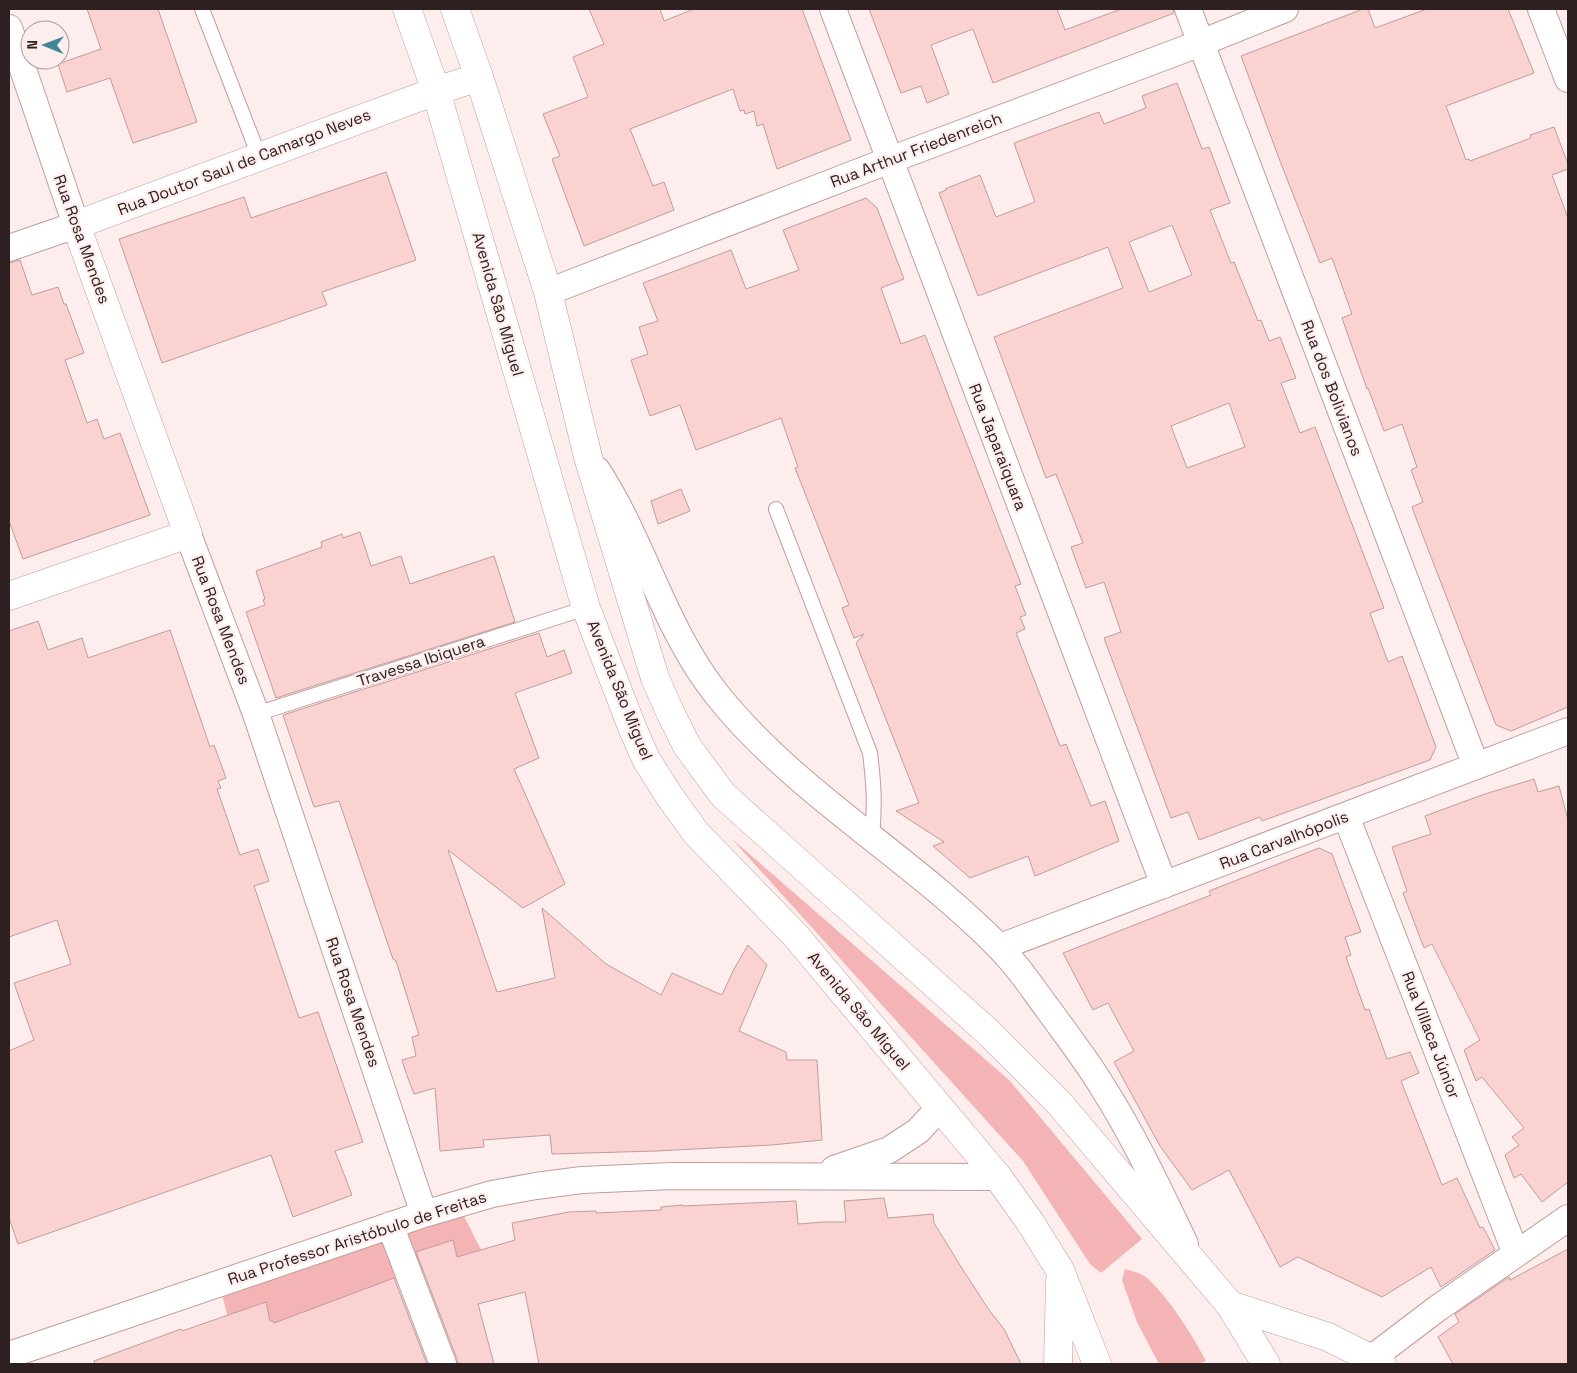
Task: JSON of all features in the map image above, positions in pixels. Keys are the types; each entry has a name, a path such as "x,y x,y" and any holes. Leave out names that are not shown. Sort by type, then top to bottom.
{"main road":[{"name":"Avenida São Miguel","path":"407,9 436,91 586,608 646,759 696,834 795,935 998,1177 1030,1222 1060,1270 1097,1364"},
{"path":"455,9 479,77 548,292 588,457 655,678 687,746 722,795 988,1032 1059,1104 1230,1305 1266,1364"},
{"name":"Rua Doutor Saul de Camargo Neves","path":"76,226 259,156 479,77"},
{"name":"Rua Rosa Mendes","path":"76,226 188,534"},
{"path":"9,596 188,534"},
{"path":"1058,1364 1060,1270"},
{"path":"1230,1305 1328,1337 1377,1361"}],"street":[{"name":"Rua Japaraiquara","path":"833,9 1164,885"},
{"name":"Rua dos Bolivianos","path":"1188,9 1476,766"},
{"name":"Rua Arthur Friedenreich","path":"548,292 890,160 1201,44 1285,9"},
{"path":"1542,9 1568,79"},
{"name":"Rua Rosa Mendes","path":"9,28 76,226"},
{"name":"Rua Doutor Saul de Camargo Neves","path":"9,248 76,226"},
{"path":"588,457 610,489 626,519 683,644 717,695 774,756 872,836 1000,947 1037,993 1102,1086 1143,1158 1195,1265"},
{"name":"Rua Rosa Mendes","path":"188,534 256,714 424,1214"},
{"name":"Rua Carvalhópolis","path":"1000,947 1568,731"},
{"name":"Rua Villaca Júnior","path":"1346,816 1516,1254"},
{"name":"Rua Professor Aristóbulo de Freitas","path":"806,1177 855,1163 890,1150 918,1131 940,1107"},
{"name":"Rua Professor Aristóbulo de Freitas","path":"9,1355 424,1214 492,1194 536,1186 582,1180 672,1176 998,1177"},
{"path":"1377,1361 1438,1308 1568,1218"},
{"path":"390,1225 443,1364"}],"lane":[{"path":"202,9 259,156"},
{"path":"776,509 870,754 875,806 872,836"},
{"name":"Travessa Ibiquera","path":"256,714 586,608"}],"shaded area":[{"path":"731,838 1009,1080 1142,1239 1101,1273 1090,1264 1023,1161"},
{"path":"458,1204 481,1250 234,1340 219,1283"},
{"path":"1125,1269 1147,1278 1164,1296 1180,1317 1206,1361 1197,1364 1159,1364 1137,1322 1122,1280"}],"building":[{"path":"87,9 158,9 197,122 133,143 110,78 67,92 60,70 70,70 70,60 101,49"},
{"path":"589,9 660,9 664,21 694,9 802,9 851,140 777,169 763,124 757,126 754,111 745,114 744,110 740,111 733,89 630,129 653,186 664,182 674,210 584,246 552,159 560,156 543,114 588,97 573,57 604,44"},
{"path":"869,9 1057,9 1065,30 1121,9 1173,9 1174,13 993,83 973,29 931,45 949,94 927,103 921,86 901,93"},
{"path":"1363,9 1368,9 1375,28 1427,9 1508,9 1534,73 1446,106 1466,160 1469,159 1470,161 1531,138 1530,135 1554,127 1568,164 1568,169 1552,175 1568,218 1568,707 1511,731 1496,725 1412,507 1423,502 1411,470 1417,467 1402,424 1384,431 1342,318 1352,314 1332,258 1320,263 1241,56"},
{"path":"1177,83 1202,149 1209,147 1230,203 1210,210 1231,263 1234,262 1258,321 1261,320 1269,341 1280,337 1296,378 1281,383 1300,433 1315,427 1384,608 1370,613 1388,662 1402,656 1436,747 1430,760 1262,821 1260,817 1199,840 1188,812 1171,818 1104,638 1121,632 1104,582 1086,588 1071,547 1083,543 1056,474 1046,478 994,337 1123,288 1108,247 978,296 939,193 980,175 996,217 1035,202 1014,143 1099,112 1104,124 1146,108 1142,96","holes":["1172,225 1192,275 1149,292 1129,242","1229,403 1245,447 1187,468 1171,426"]},
{"path":"386,172 416,260 322,292 327,305 162,363 119,239 244,197 251,218"},
{"path":"866,198 877,208 904,279 881,288 901,344 925,335 1021,584 1015,586 1026,615 1020,617 1025,629 1016,633 1060,746 1066,744 1091,806 1105,801 1119,841 1035,876 1028,856 970,878 933,846 944,842 896,811 919,803 856,643 864,634 854,638 842,608 849,605 795,468 798,467 781,418 696,450 680,405 650,416 631,360 648,354 639,327 658,321 643,283 731,250 746,289 799,270 783,230"},
{"path":"20,260 32,295 58,287 84,353 65,360 87,423 97,419 104,439 120,433 150,515 23,559 9,521 9,263"},
{"path":"681,489 690,511 658,524 651,501"},
{"path":"360,532 371,566 401,556 410,584 494,556 515,622 276,698 246,612 265,605 263,600 265,599 256,571 322,547 321,542 342,534 343,538"},
{"path":"38,621 48,650 82,638 88,658 170,630 210,747 214,745 226,778 218,781 221,788 217,789 240,855 258,849 269,881 254,886 299,1018 318,1012 363,1142 335,1151 352,1195 293,1217 271,1155 18,1244 9,1218 9,1051 34,1040 14,983 71,964 57,920 9,937 9,631"},
{"path":"539,633 547,657 564,650 572,673 515,693 539,758 514,769 565,884 523,908 448,850 497,992 555,978 542,908 606,964 661,995 672,973 722,995 748,945 767,965 739,1031 786,1052 787,1060 817,1060 822,1140 772,1145 552,1154 550,1135 483,1140 484,1147 440,1151 435,1088 414,1094 406,1073 402,1060 416,1056 412,1037 419,1035 396,961 393,959 339,801 314,807 283,715"},
{"path":"1534,779 1538,792 1559,786 1568,820 1568,1182 1542,1202 1521,1174 1514,1178 1505,1155 1519,1145 1512,1137 1524,1128 1482,1077 1476,1081 1464,1050 1480,1040 1432,944 1424,948 1403,893 1407,891 1392,847 1431,834 1425,816 1482,795"},
{"path":"1319,848 1332,854 1361,932 1345,937 1351,955 1346,957 1365,1010 1369,1009 1387,1059 1410,1052 1419,1073 1401,1081 1442,1185 1457,1178 1480,1228 1483,1227 1495,1250 1441,1287 1431,1267 1382,1297 1298,1257 1280,1267 1229,1170 1192,1190 1160,1146 1114,1062 1134,1051 1108,1003 1093,1010 1063,953 1211,895 1209,891"},
{"path":"884,1198 888,1218 933,1214 934,1223 989,1310 1004,1329 1021,1364 539,1364 525,1292 478,1304 494,1364 458,1364 416,1252 453,1240 457,1257 515,1240 512,1223 569,1212 596,1211 596,1213 661,1210 661,1207 683,1205 796,1201 798,1224 846,1222 844,1201"},
{"path":"1568,1249 1568,1364 1453,1364 1438,1337 1459,1322 1455,1314 1509,1277 1510,1280"},
{"path":"394,1278 427,1364 95,1364 94,1361 181,1329 182,1331 266,1302 270,1321 274,1323"}]}
